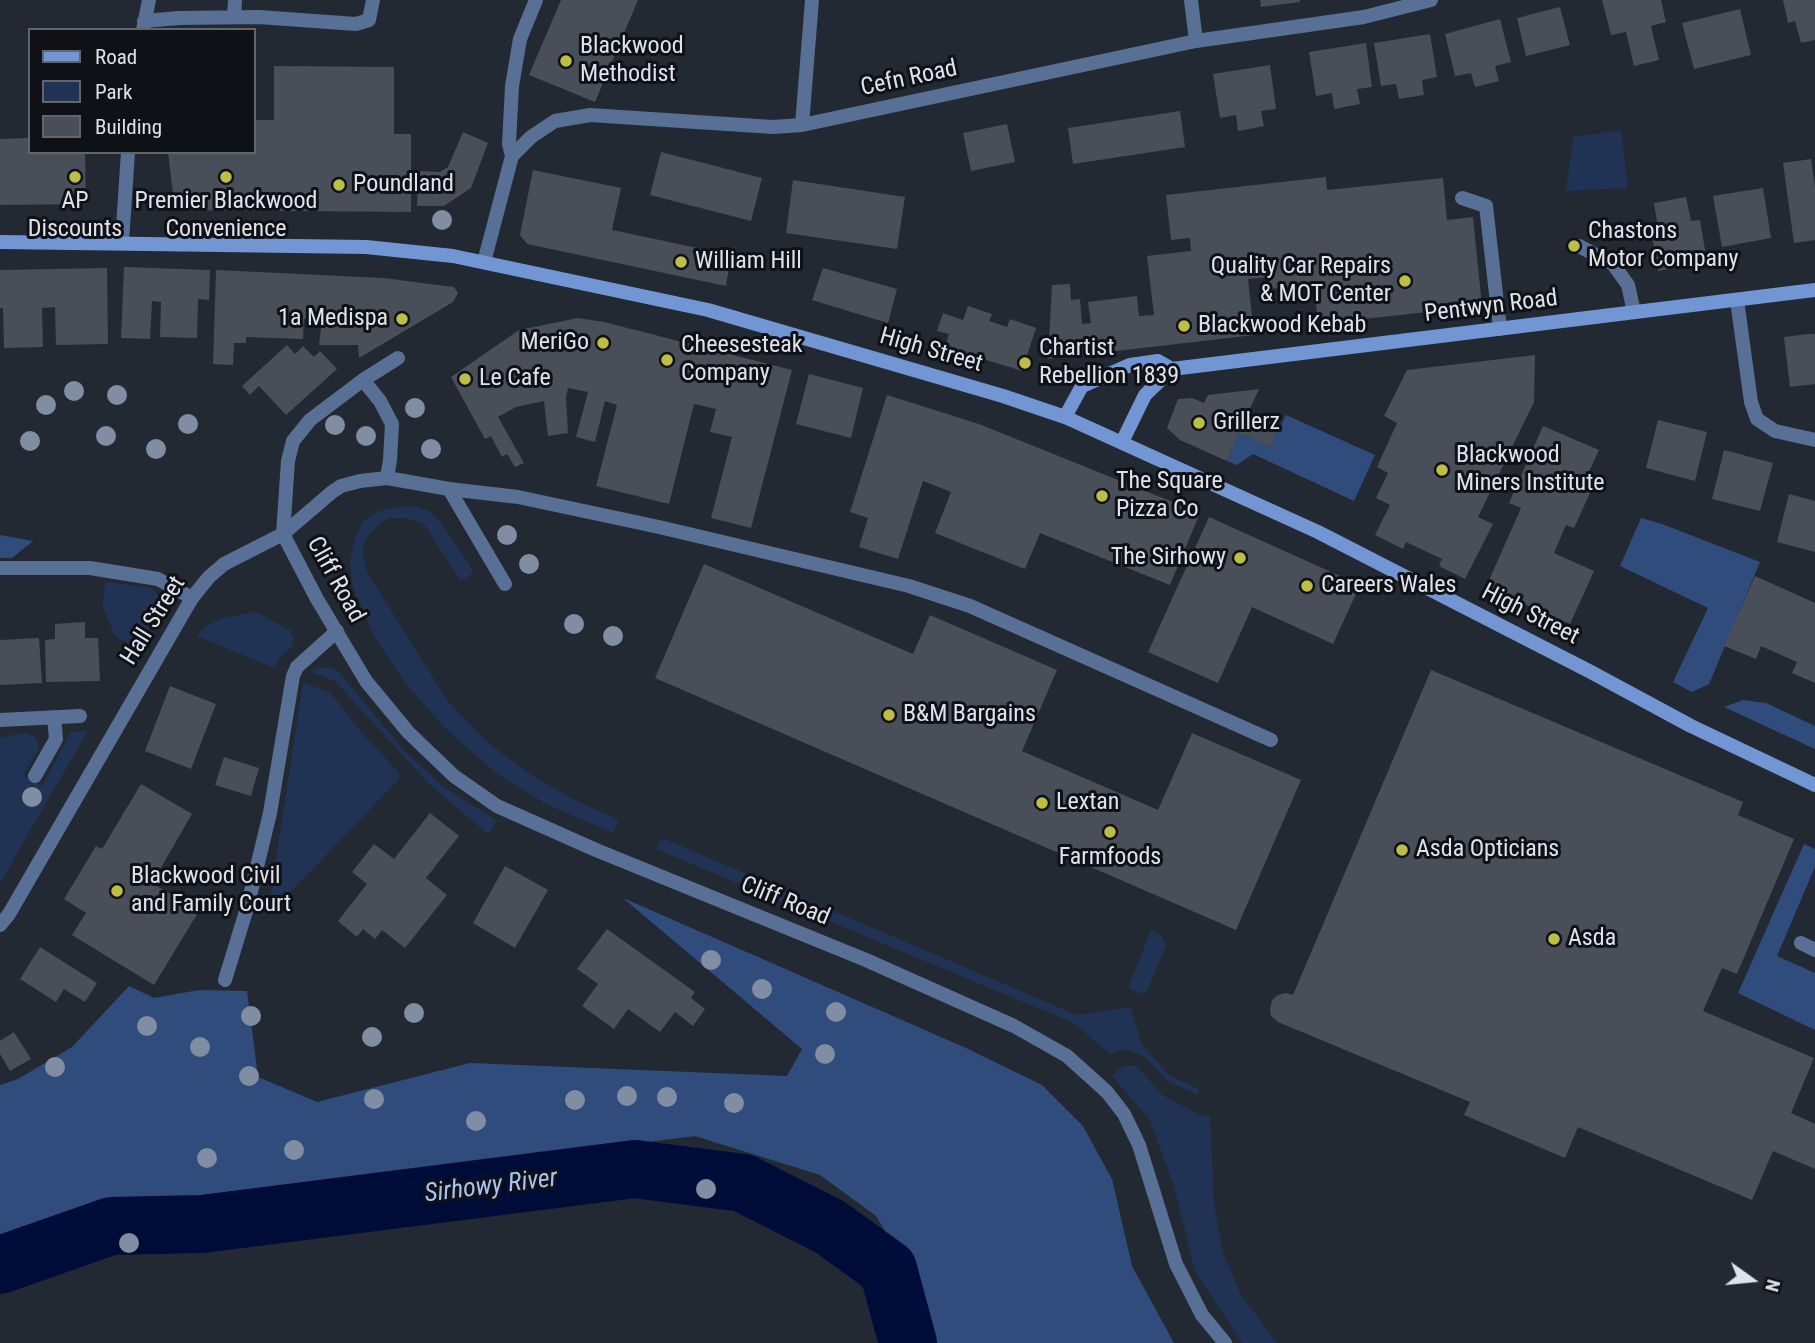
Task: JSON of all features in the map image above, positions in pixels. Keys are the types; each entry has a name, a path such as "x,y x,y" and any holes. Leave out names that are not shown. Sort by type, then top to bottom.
{"main road":[{"name":"High Street","path":"0,242 366,247 453,256 708,310 1003,396 1122,442 1318,531 1691,726 1815,785"},
{"name":"Pentwyn Road","path":"1065,418 1082,386 1114,370 1158,361 1172,369 1815,290"},
{"path":"1122,442 1145,395 1172,369"}],"street":[{"path":"149,0 144,25 179,18 234,17 356,24 369,20 373,0"},
{"path":"234,17 235,0"},
{"path":"484,262 512,156 509,144 510,102 520,39 536,0"},
{"path":"802,125 812,0"},
{"path":"1191,0 1196,41"},
{"name":"Cefn Road","path":"512,156 531,137 555,121 584,116 774,127 802,125 1196,41 1364,17 1431,0"},
{"path":"122,242 128,154"},
{"path":"1462,198 1486,206 1500,329"},
{"path":"1579,246 1613,264 1628,285 1634,312"},
{"path":"1737,300 1744,363 1757,419 1774,431 1815,440"},
{"path":"283,534 288,461 293,441 310,420 363,380 398,358"},
{"path":"363,380 380,401 391,424 387,478"},
{"name":"Hall Street","path":"0,925 9,914 192,598 209,577 224,564 283,534 341,486 360,481 387,478 519,497 909,586 970,606 1271,740"},
{"path":"449,489 505,584"},
{"name":"Cliff Road","path":"283,534 366,681 408,732 454,776 498,806 903,976 1014,1026 1067,1056 1107,1092 1124,1114 1139,1145 1176,1264 1202,1315 1225,1343"},
{"path":"0,568 90,568 158,579 192,598"},
{"path":"225,980 247,908 270,813 293,676 297,667 337,631"},
{"path":"0,720 80,716"},
{"path":"34,776 55,739 54,717"}],"green space":[{"path":"1621,130 1628,188 1566,191 1573,137"},
{"path":"414,506 431,512 441,523 474,572 461,581 424,524 405,518 388,518 365,540 362,553 367,572 447,700 458,712 492,746 531,775 573,799 619,820 613,833 548,805 497,774 445,728 405,683 372,632 352,584 350,560 356,536 363,521 377,512"},
{"path":"105,582 152,588 162,601 139,649 115,636 103,607"},
{"path":"256,612 290,630 294,639 291,648 281,656 274,668 197,636 205,627 222,618"},
{"path":"317,668 330,668 339,672 404,750 441,785 497,821 488,834 428,783 335,681 311,672"},
{"path":"303,683 330,692 361,732 402,776 272,911 269,905"},
{"path":"88,731 0,884 0,738 26,732 36,738 39,748 23,775 42,786 71,732"},
{"path":"662,838 1077,1015 1130,1007 1142,1044 1169,1075 1199,1089 1197,1095 1168,1081 1144,1056 1123,1049 1110,1054 1074,1023 656,849"},
{"path":"1151,930 1161,936 1166,945 1147,991 1142,994 1128,988"},
{"path":"1123,1066 1137,1066 1162,1095 1198,1114 1210,1117 1214,1205 1223,1252 1241,1295 1277,1343 1242,1343 1195,1271 1174,1186 1150,1120 1112,1076"}],"shaded area":[{"path":"1286,415 1375,455 1354,501 1253,454 1237,465 1227,461 1239,433 1270,447"},
{"path":"1641,518 1760,562 1709,684 1692,692 1673,682 1708,608 1620,566"},
{"path":"0,535 33,541 12,558 0,558"},
{"path":"1743,700 1766,703 1815,726 1815,749 1724,707"},
{"path":"1804,844 1815,849 1815,867 1777,956 1815,973 1815,1030 1738,993"},
{"path":"623,898 966,1048 1042,1085 1083,1126 1112,1179 1132,1266 1174,1343 927,1343 917,1285 876,1216 820,1175 695,1136 130,1206 0,1244 0,1085 18,1079 72,1047 129,986 154,998 199,990 247,991 258,1077 317,1102 470,1063 787,1076 802,1049"}],"building":[{"path":"561,0 638,0 595,102 529,75"},
{"path":"1260,0 1300,0 1300,2 1261,7"},
{"path":"1602,0 1661,0 1666,22 1651,26 1659,60 1634,66 1626,32 1611,35"},
{"path":"1783,0 1815,0 1815,40 1801,43 1795,21 1788,23"},
{"path":"1560,7 1570,45 1526,56 1517,18"},
{"path":"1740,9 1751,55 1694,69 1682,23"},
{"path":"1500,19 1511,62 1495,66 1499,81 1475,87 1471,73 1455,76 1445,34"},
{"path":"1430,34 1437,77 1422,80 1424,95 1399,99 1396,84 1381,86 1374,43"},
{"path":"1366,43 1372,87 1357,89 1360,104 1334,109 1332,93 1316,96 1309,52"},
{"path":"1270,65 1276,109 1261,111 1264,126 1238,131 1236,115 1220,118 1213,74"},
{"path":"274,66 394,67 394,134 411,134 411,212 175,210 168,154 256,154 256,120 274,120"},
{"path":"1180,111 1185,147 1073,164 1068,128"},
{"path":"1007,124 1015,162 971,171 963,133"},
{"path":"463,132 488,143 471,188 444,206 417,206 418,171 440,172 448,167"},
{"path":"28,138 28,154 85,154 86,204 0,205 0,139"},
{"path":"661,152 762,178 751,221 650,195"},
{"path":"1811,159 1815,187 1815,240 1794,243 1783,163"},
{"path":"533,170 621,188 612,230 731,255 726,286 527,244 520,235"},
{"path":"1326,177 1327,190 1443,178 1447,220 1473,217 1482,306 1318,324 1314,284 1270,289 1269,277 1248,279 1254,335 1048,359 1052,285 1070,284 1071,300 1080,299 1082,324 1091,323 1088,302 1137,296 1139,316 1154,315 1147,256 1191,251 1190,238 1171,240 1166,195"},
{"path":"793,180 905,197 897,249 786,233"},
{"path":"1763,188 1771,238 1722,247 1713,196"},
{"path":"1686,197 1691,221 1700,220 1707,262 1658,271 1651,229 1658,228 1654,203"},
{"path":"124,267 210,270 209,300 198,299 197,338 160,337 161,302 152,301 150,339 121,338"},
{"path":"107,268 108,344 56,345 55,307 42,308 43,347 4,348 0,270"},
{"path":"823,268 897,289 888,323 812,300"},
{"path":"216,270 383,278 454,287 458,293 453,302 359,358 358,345 319,345 322,319 304,319 303,339 246,337 246,343 234,343 233,365 213,364"},
{"path":"968,306 992,314 989,321 1007,327 1010,319 1036,328 1022,371 945,347 949,334 937,331 943,313 963,320"},
{"path":"578,318 604,322 792,370 751,528 711,518 732,437 710,432 716,409 694,404 669,504 596,486 617,405 605,401 595,442 576,437 588,392 568,388 568,433 548,436 544,401 516,407 498,417 524,463 515,467 507,454 502,457 491,436 485,439 451,377 519,330"},
{"path":"1815,334 1815,384 1790,387 1784,337"},
{"path":"287,345 295,354 303,346 314,357 320,351 337,369 286,415 259,386 250,395 242,386"},
{"name":"Blackwood Miners Institute","path":"1535,355 1534,402 1478,517 1493,524 1465,579 1439,566 1442,559 1406,542 1403,549 1375,535 1390,505 1376,498 1388,473 1377,467 1397,423 1384,416 1407,370"},
{"path":"809,374 863,388 851,438 796,424"},
{"path":"1259,389 1248,413 1280,427 1270,447 1239,433 1227,461 1180,440 1167,428 1178,399 1192,398 1204,403 1208,395"},
{"path":"887,395 979,424 1200,513 1170,585 1040,533 1025,569 935,533 951,492 923,481 898,559 859,547 868,518 850,512"},
{"path":"1658,420 1707,432 1695,481 1646,468"},
{"path":"1543,426 1599,450 1581,489 1590,493 1574,528 1566,525 1554,553 1594,571 1570,624 1486,587 1521,508 1509,503"},
{"path":"1724,450 1773,463 1760,511 1712,499"},
{"path":"1789,494 1815,501 1815,552 1777,542"},
{"path":"1209,517 1360,585 1333,644 1252,607 1218,683 1148,652"},
{"name":"B&M Bargains","path":"704,564 913,654 930,615 1057,670 1022,751 1158,810 1192,733 1301,780 1236,930 655,678"},
{"path":"1755,576 1815,603 1815,683 1792,673 1797,662 1761,646 1756,659 1724,646"},
{"path":"85,622 85,638 98,638 100,681 46,682 45,640 55,639 55,624"},
{"path":"39,638 42,683 0,685 0,640"},
{"path":"1431,670 1743,802 1738,815 1794,839 1737,974 1722,968 1703,1011 1814,1058 1791,1113 1815,1124 1815,1169 1773,1151 1752,1200 1578,1127 1565,1158 1464,1115 1470,1102 1278,1022 1271,1016 1272,1000 1286,993 1293,995"},
{"path":"170,686 216,704 191,769 145,751"},
{"path":"224,757 259,768 251,796 215,785"},
{"name":"Blackwood Civil and Family Court","path":"141,784 192,814 152,883 199,911 154,985 72,935 86,913 64,899 96,846 102,849"},
{"path":"430,813 459,836 426,878 447,895 405,948 382,930 375,939 363,929 357,937 338,921 367,884 352,872 374,844 394,859"},
{"path":"505,866 548,890 515,948 473,923"},
{"path":"607,929 695,992 691,998 705,1009 693,1026 675,1012 660,1032 628,1009 614,1029 582,1006 598,984 577,969"},
{"path":"40,947 97,983 85,1002 64,989 56,1002 20,979"},
{"path":"14,1032 31,1059 10,1071 0,1054 0,1041"}],"waterway":[{"name":"Sirhowy River","path":"0,1265 111,1226 202,1224 635,1169 743,1183 830,1227 888,1269 908,1343"}],"place":[{"name":"Blackwood Methodist","path":"566,61"},
{"name":"AP Discounts","path":"75,177"},
{"name":"Premier Blackwood Convenience","path":"226,177"},
{"name":"Poundland","path":"339,185"},
{"name":"Chastons Motor Company","path":"1574,246"},
{"name":"William Hill","path":"681,262"},
{"name":"Quality Car Repairs & MOT Center","path":"1405,281"},
{"name":"1a Medispa","path":"402,319"},
{"name":"Blackwood Kebab","path":"1184,326"},
{"name":"MeriGo","path":"603,343"},
{"name":"Cheesesteak Company","path":"667,360"},
{"name":"Chartist Rebellion 1839","path":"1025,363"},
{"name":"Le Cafe","path":"465,379"},
{"name":"Grillerz","path":"1199,423"},
{"name":"Blackwood Miners Institute","path":"1442,470"},
{"name":"The Square Pizza Co","path":"1102,496"},
{"name":"The Sirhowy","path":"1240,558"},
{"name":"Careers Wales","path":"1307,586"},
{"name":"B&M Bargains","path":"889,715"},
{"name":"Lextan","path":"1042,803"},
{"name":"Farmfoods","path":"1110,832"},
{"name":"Asda Opticians","path":"1402,850"},
{"name":"Blackwood Civil and Family Court","path":"117,891"},
{"name":"Asda","path":"1554,939"}]}
